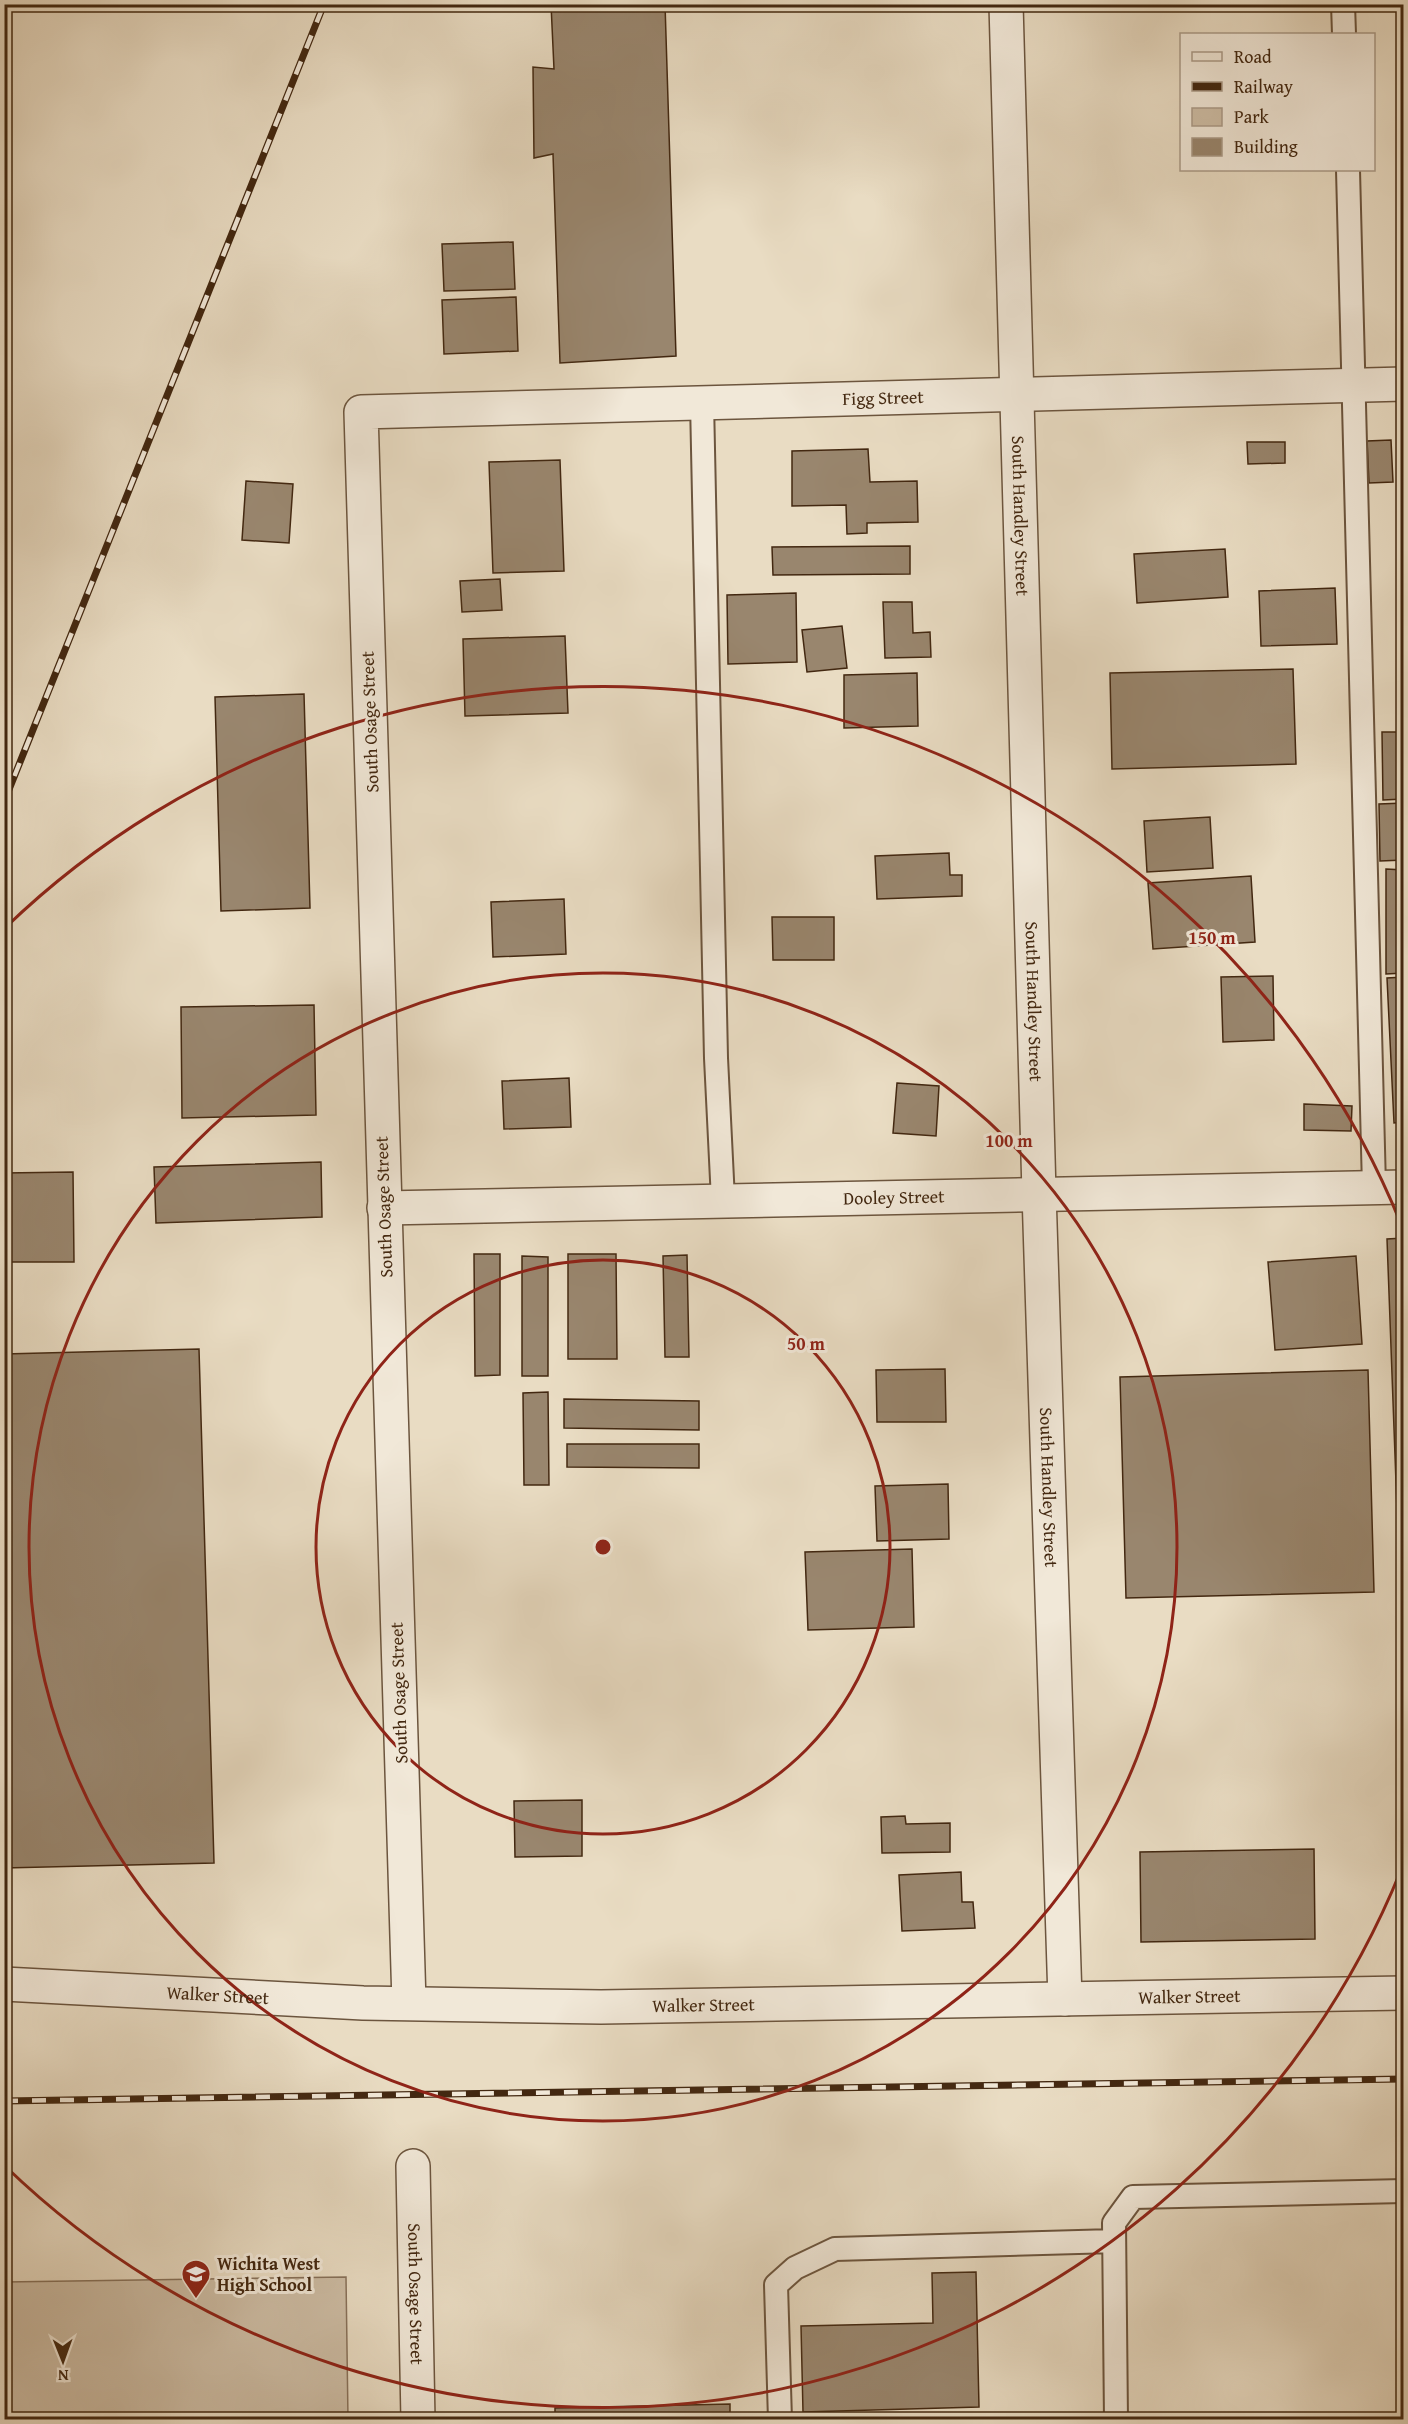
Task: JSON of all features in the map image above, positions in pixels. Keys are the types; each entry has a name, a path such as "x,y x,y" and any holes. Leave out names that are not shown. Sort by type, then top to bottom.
{"street":[{"name":"South Handley Street","path":"1006,4 1039,1193 1065,1999"},
{"name":"Figg Street","path":"361,412 1404,384"},
{"name":"South Osage Street","path":"361,412 409,2003"},
{"name":"Dooley Street","path":"384,1208 1389,1187"},
{"name":"Walker Street","path":"4,1984 409,2003 601,2007 1404,1993"},
{"name":"South Osage Street","path":"413,2166 418,2420"}],"lane":[{"path":"1343,4 1344,33"},
{"path":"1348,171 1354,385 1389,1187"},
{"path":"702,402 716,1058 723,1200"},
{"path":"1116,2420 1114,2223 1133,2197 1404,2191"},
{"path":"780,2420 776,2285 795,2268 835,2249 1114,2241"}],"green space":[{"path":"346,2277 348,2419 5,2419 5,2282"}],"building":[{"path":"551,4 665,4 676,356 560,363 553,154 534,158 533,67 554,69"},
{"path":"513,242 515,289 444,291 442,244"},
{"path":"516,297 518,351 444,354 442,300"},
{"path":"1391,440 1393,482 1369,483 1367,441"},
{"path":"1247,442 1285,442 1285,463 1248,464"},
{"path":"868,449 870,482 917,481 918,522 867,523 867,533 847,534 846,505 792,506 792,451"},
{"path":"560,460 564,571 493,573 489,462"},
{"path":"246,481 293,484 289,543 242,540"},
{"path":"1401,520 1404,520 1404,569 1402,569"},
{"path":"910,546 910,574 773,575 772,547"},
{"path":"1225,549 1228,597 1137,603 1134,554"},
{"path":"500,579 502,610 462,612 460,581"},
{"path":"1335,588 1337,644 1261,646 1259,591"},
{"path":"796,593 797,662 728,664 727,595"},
{"path":"883,602 912,602 913,633 930,632 931,657 885,658"},
{"path":"842,626 847,668 807,672 802,630"},
{"path":"565,636 568,713 465,716 463,639"},
{"path":"1293,669 1296,764 1112,769 1110,673"},
{"path":"917,673 918,726 844,728 844,675"},
{"path":"304,694 310,908 221,911 215,697"},
{"path":"1382,732 1404,732 1404,799 1383,800"},
{"path":"1404,803 1404,860 1380,861 1379,804"},
{"path":"1210,817 1213,868 1147,872 1144,821"},
{"path":"949,853 950,875 962,875 962,896 877,899 875,856"},
{"path":"1386,869 1404,870 1404,973 1386,974"},
{"path":"1251,876 1255,942 1153,949 1148,883"},
{"path":"564,899 566,954 493,957 491,902"},
{"path":"772,917 834,917 834,960 773,960"},
{"path":"1273,976 1274,1040 1223,1042 1221,977"},
{"path":"1404,977 1404,1122 1394,1123 1387,978"},
{"path":"314,1005 316,1115 182,1118 181,1007"},
{"path":"569,1078 571,1127 504,1129 502,1081"},
{"path":"897,1083 939,1086 936,1136 893,1133"},
{"path":"1304,1104 1352,1106 1351,1131 1304,1130"},
{"path":"321,1162 322,1217 156,1223 154,1167"},
{"path":"73,1172 74,1262 4,1262 4,1173"},
{"path":"1404,1238 1404,1591 1400,1591 1387,1239"},
{"path":"474,1254 500,1254 500,1375 475,1376"},
{"path":"568,1254 616,1254 617,1359 568,1359"},
{"path":"687,1255 689,1357 665,1357 663,1256"},
{"path":"522,1256 548,1257 548,1376 522,1376"},
{"path":"1356,1256 1362,1344 1275,1350 1268,1262"},
{"path":"199,1349 214,1863 4,1868 4,1354"},
{"path":"945,1369 946,1422 877,1422 876,1370"},
{"path":"1368,1370 1374,1592 1126,1598 1120,1377"},
{"path":"548,1392 549,1485 524,1485 523,1393"},
{"path":"564,1399 699,1401 699,1430 564,1428"},
{"path":"567,1444 699,1444 699,1468 567,1467"},
{"path":"948,1484 949,1539 877,1541 875,1486"},
{"path":"912,1549 914,1627 808,1630 805,1552"},
{"path":"582,1800 582,1856 515,1857 514,1801"},
{"path":"905,1816 906,1824 950,1823 950,1852 882,1853 881,1817"},
{"path":"1314,1849 1315,1939 1141,1942 1140,1852"},
{"path":"961,1872 962,1902 973,1902 975,1928 902,1931 899,1875"},
{"path":"976,2272 979,2407 803,2412 801,2326 933,2323 932,2273"},
{"path":"730,2404 730,2420 555,2420 555,2408"}],"railway":[{"path":"4,802 324,4"},
{"path":"4,2101 1404,2079"}],"place":[{"name":"Wichita West High School","path":"196,2300"}]}
